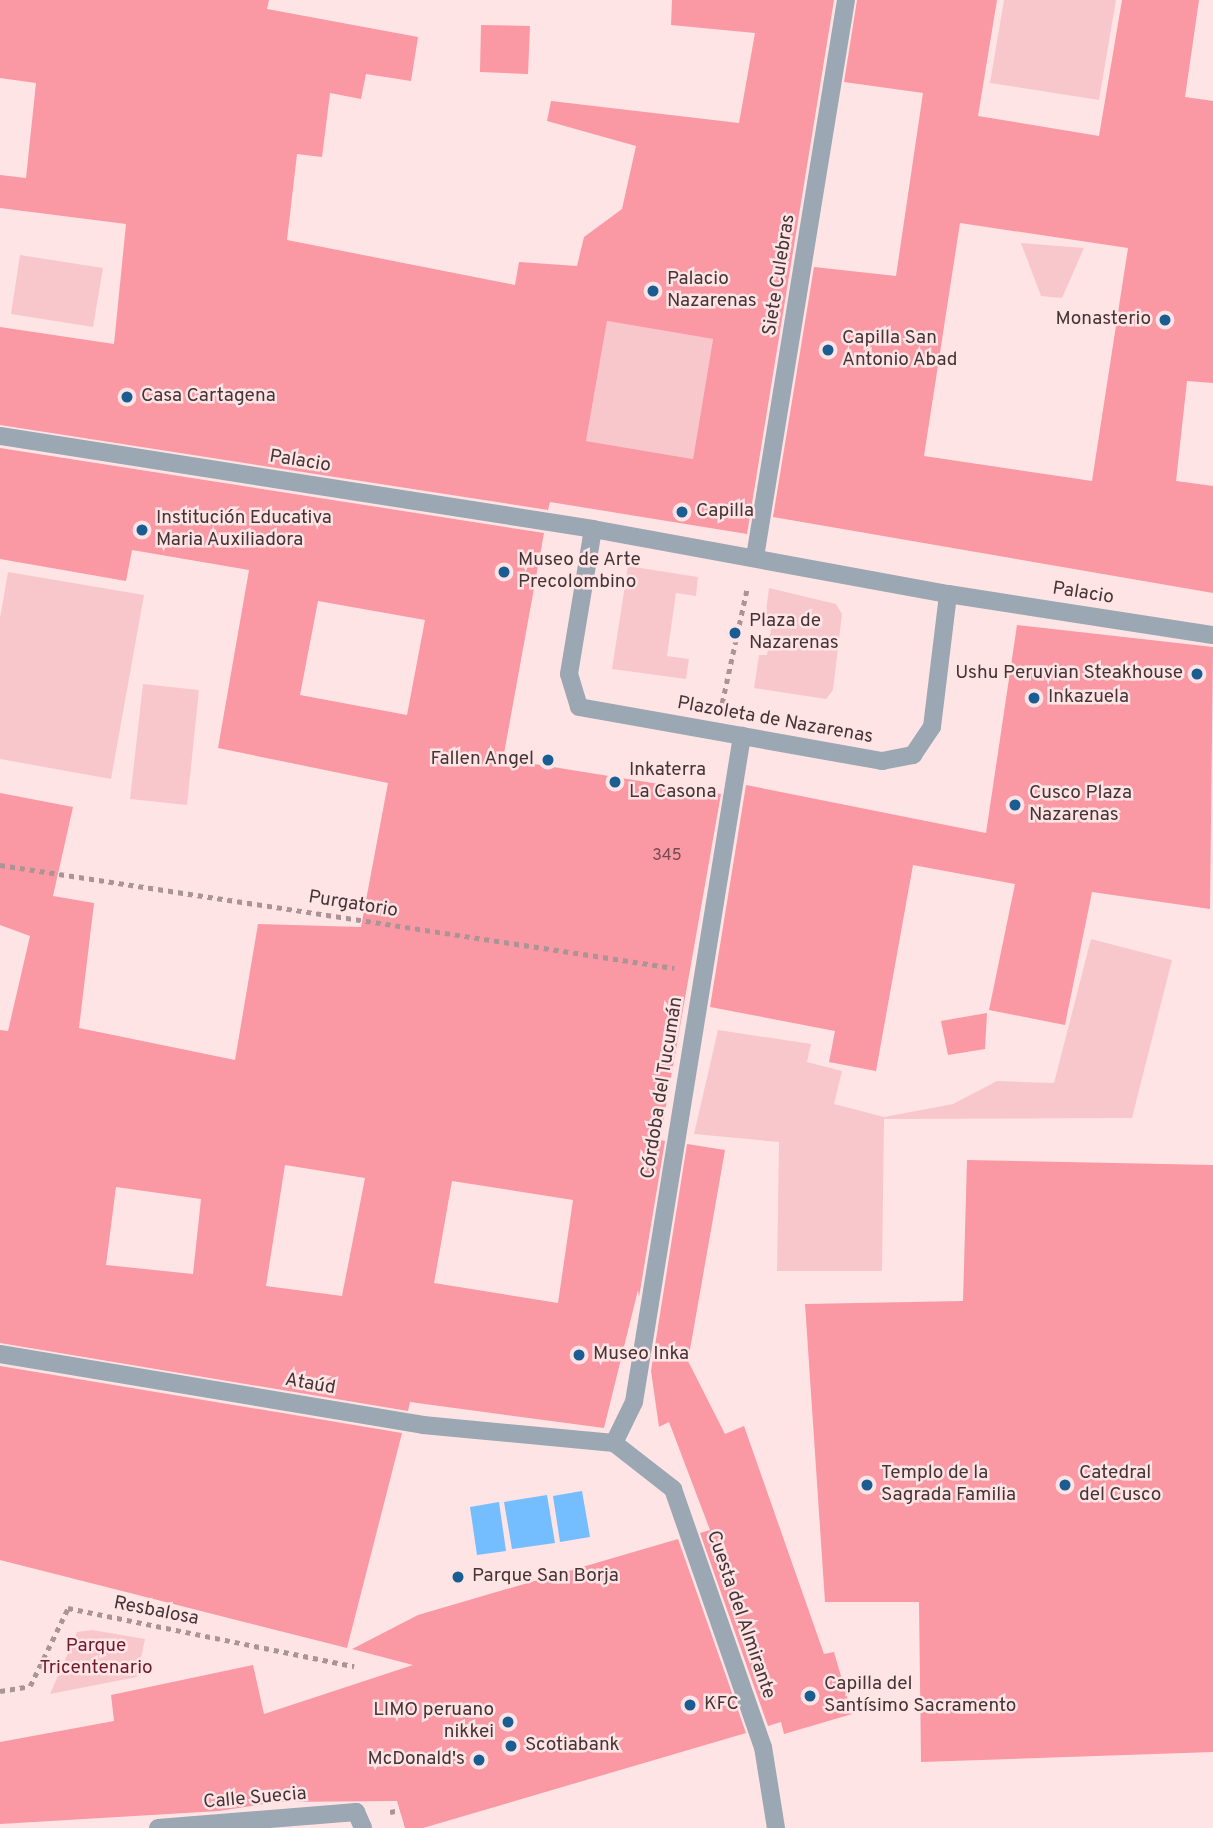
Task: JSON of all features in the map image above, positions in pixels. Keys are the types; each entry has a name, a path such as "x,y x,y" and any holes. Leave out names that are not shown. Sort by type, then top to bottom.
{"street":[{"name":"Siete Culebras","path":"755,557 846,0"},
{"name":"Palacio","path":"0,436 593,529"},
{"path":"593,529 947,594"},
{"name":"Plazoleta de Nazarenas","path":"593,529 569,674 579,707 882,761 914,755 932,727 947,594"},
{"name":"Palacio","path":"947,594 1213,635"},
{"name":"Córdoba del Tucumán","path":"614,1443 634,1402 742,736"},
{"name":"Ataúd","path":"0,1354 423,1425 614,1443"},
{"name":"Cuesta del Almirante","path":"614,1443 673,1489 763,1748 776,1828"},
{"name":"Calle Suecia","path":"158,1828 359,1820"}],"path":[{"path":"721,708 755,557"},
{"name":"Purgatorio","path":"0,865 702,973"},
{"name":"Resbalosa","path":"0,1691 30,1686 68,1608 354,1666"}],"green space":[{"path":"1004,0 1116,0 1099,100 990,83"},
{"path":"1021,243 1084,248 1062,298 1041,296"},
{"path":"20,255 103,268 93,327 11,314"},
{"path":"607,321 713,339 693,459 586,441"},
{"path":"628,566 698,577 696,596 676,593 667,656 689,659 686,679 612,669"},
{"path":"8,572 144,595 111,779 0,759 0,618"},
{"path":"769,588 836,604 842,614 833,690 826,699 754,688 759,655 767,655 772,623 765,619"},
{"path":"143,684 199,690 187,805 130,799"},
{"path":"1091,939 1172,960 1132,1118 884,1119 882,1271 777,1271 779,1142 694,1134 718,1030 811,1044 807,1062 842,1071 834,1104 884,1117 953,1104 997,1081 1054,1083"},
{"name":"Parque Tricentenario","path":"92,1630 145,1639 137,1677 50,1694 77,1632"}],"water":[{"path":"582,1491 590,1537 560,1542 553,1496"},
{"path":"547,1495 555,1543 512,1549 504,1502"},
{"path":"499,1502 506,1551 477,1555 470,1507"}],"building":[{"path":"0,0 269,0 267,9 418,37 411,81 366,74 361,99 330,93 322,157 297,154 287,240 515,285 519,262 577,266 584,237 622,209 636,146 547,121 551,101 739,123 755,33 671,25 672,0 834,0 747,534 550,502 548,510 0,425 0,327 114,344 126,224 0,208 0,175 26,178 36,83 0,78","holes":["607,321 713,339 693,459 586,441"]},
{"name":"Monasterio","path":"857,0 997,0 978,116 1099,136 1122,0 1199,0 1185,97 1213,101 1213,383 1187,381 1176,481 1213,486 1213,593 773,517 814,267 896,276 923,93 844,82","holes":["960,223 1128,248 1092,481 924,456"]},
{"path":"481,25 530,26 528,74 480,72"},
{"path":"0,448 544,533 503,759 721,794 660,1140 665,1141 639,1297 638,1290 604,1428 410,1402 408,1411 0,1343 0,1030 8,1031 30,936 0,925 0,793 73,807 53,896 94,903 79,1028 235,1060 258,924 361,927 388,783 218,748 249,570 132,550 126,581 0,559","holes":["318,601 425,620 407,715 300,695","285,1165 365,1178 342,1296 266,1286","452,1181 573,1200 558,1303 434,1283","116,1187 201,1199 193,1274 106,1265"]},
{"path":"1017,625 1213,647 1210,909 1092,892 1065,1025 989,1010 1015,884 913,865 876,1071 829,1062 835,1031 710,1007 746,785 986,833"},
{"path":"987,1013 985,1049 948,1055 941,1021"},
{"path":"687,1144 725,1150 688,1361 725,1434 744,1426 824,1654 834,1652 852,1714 784,1734 781,1722 768,1726 700,1533 710,1530 669,1422 659,1427 651,1371"},
{"name":"Catedral del Cusco","path":"967,1160 1213,1165 1213,1752 921,1762 919,1602 825,1602 805,1304 963,1301"},
{"path":"0,1366 402,1433 347,1648 0,1560"},
{"path":"678,1539 746,1733 423,1828 405,1828 397,1801 277,1802 219,1811 0,1824 0,1742 114,1721 111,1695 253,1665 264,1714 413,1665 352,1649 418,1615"}],"place":[{"name":"Palacio Nazarenas","path":"653,291"},
{"name":"Monasterio","path":"1165,320"},
{"name":"Capilla San Antonio Abad","path":"828,350"},
{"name":"Casa Cartagena","path":"127,397"},
{"name":"Capilla","path":"682,512"},
{"name":"Institución Educativa Maria Auxiliadora","path":"142,530"},
{"name":"Museo de Arte Precolombino","path":"504,572"},
{"name":"Plaza de Nazarenas","path":"735,633"},
{"name":"Ushu Peruvian Steakhouse","path":"1197,674"},
{"name":"Inkazuela","path":"1034,698"},
{"name":"Fallen Angel","path":"548,760"},
{"name":"Inkaterra La Casona","path":"615,782"},
{"name":"Cusco Plaza Nazarenas","path":"1015,805"},
{"name":"Museo Inka","path":"579,1355"},
{"name":"Templo de la Sagrada Familia","path":"867,1485"},
{"name":"Catedral del Cusco","path":"1065,1485"},
{"name":"Parque San Borja","path":"458,1577"},
{"name":"Capilla del Santísimo Sacramento","path":"810,1696"},
{"name":"KFC","path":"690,1705"},
{"name":"LIMO peruano nikkei","path":"508,1722"},
{"name":"Scotiabank","path":"511,1746"},
{"name":"McDonald's","path":"479,1760"}]}
